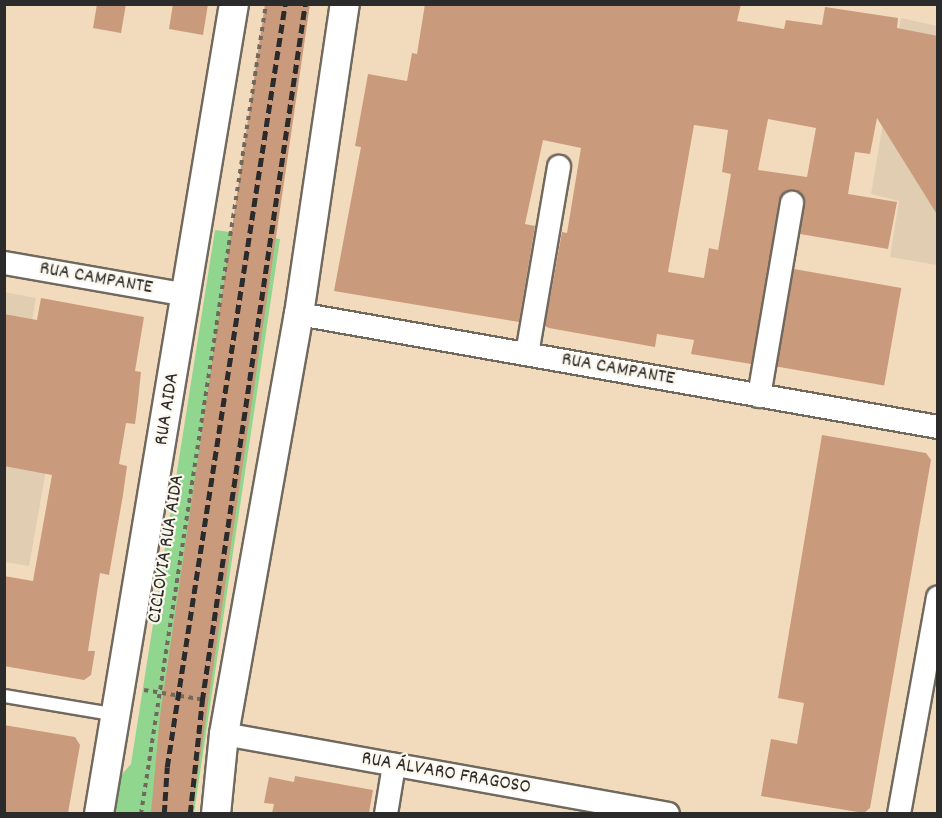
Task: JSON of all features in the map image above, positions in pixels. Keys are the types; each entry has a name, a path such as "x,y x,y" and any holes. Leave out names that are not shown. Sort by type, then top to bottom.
{"street":[{"name":"RUA AIDA","path":"99,813 118,716 234,4"},
{"path":"216,813 224,734 299,314 345,4"},
{"path":"527,354 559,167"},
{"path":"759,396 792,203"},
{"name":"RUA CAMPANTE","path":"4,263 187,295"},
{"name":"RUA CAMPANTE","path":"299,314 938,427"},
{"path":"899,813 938,597"},
{"name":"RUA ÁLVARO FRAGOSO","path":"224,734 613,809 668,813"},
{"path":"386,813 394,765"}],"lane":[{"path":"4,696 118,716"}],"path":[{"name":"CICLOVIA RUA AIDA","path":"141,813 266,4"},
{"path":"122,686 229,704"}],"shaded area":[{"path":"901,18 937,26 937,265 890,257 899,201 871,194"},
{"path":"4,292 36,298 23,373 62,380 29,566 5,562"}],"green space":[{"path":"215,230 280,239 194,813 110,814 116,781 131,764"}],"building":[{"path":"97,4 126,4 121,33 93,28"},
{"path":"173,4 208,4 203,35 169,29"},
{"path":"265,4 310,4 192,813 151,813 160,716"},
{"path":"425,4 741,4 737,21 784,29 786,20 822,25 825,7 898,18 897,28 938,36 938,216 877,118 870,154 855,152 848,194 897,202 888,249 800,234 804,198 794,190 782,194 751,364 691,354 694,340 657,334 655,347 549,328 545,326 562,232 567,233 581,148 543,140 525,224 535,226 519,322 334,291 361,147 355,146 368,74 407,81 412,53 417,54","holes":["768,119 816,128 807,177 758,170","694,125 728,130 722,172 731,174 718,250 709,248 704,278 668,272"]},
{"path":"794,269 901,288 884,385 777,366"},
{"path":"41,298 144,317 135,371 141,372 135,424 126,423 119,464 127,466 123,495 109,575 100,573 88,651 95,651 91,675 84,680 4,666 4,576 33,581 52,475 4,466 4,314 37,320"},
{"path":"822,435 926,453 931,460 870,808 864,813 761,796 771,739 797,744 804,703 778,698"},
{"path":"4,725 75,737 80,745 68,813 4,813"},
{"path":"295,776 373,790 369,813 272,813 274,804 264,803 269,777 294,782"}],"railway":[{"path":"164,814 167,767 285,4"},
{"path":"190,814 202,701 305,4"}]}
